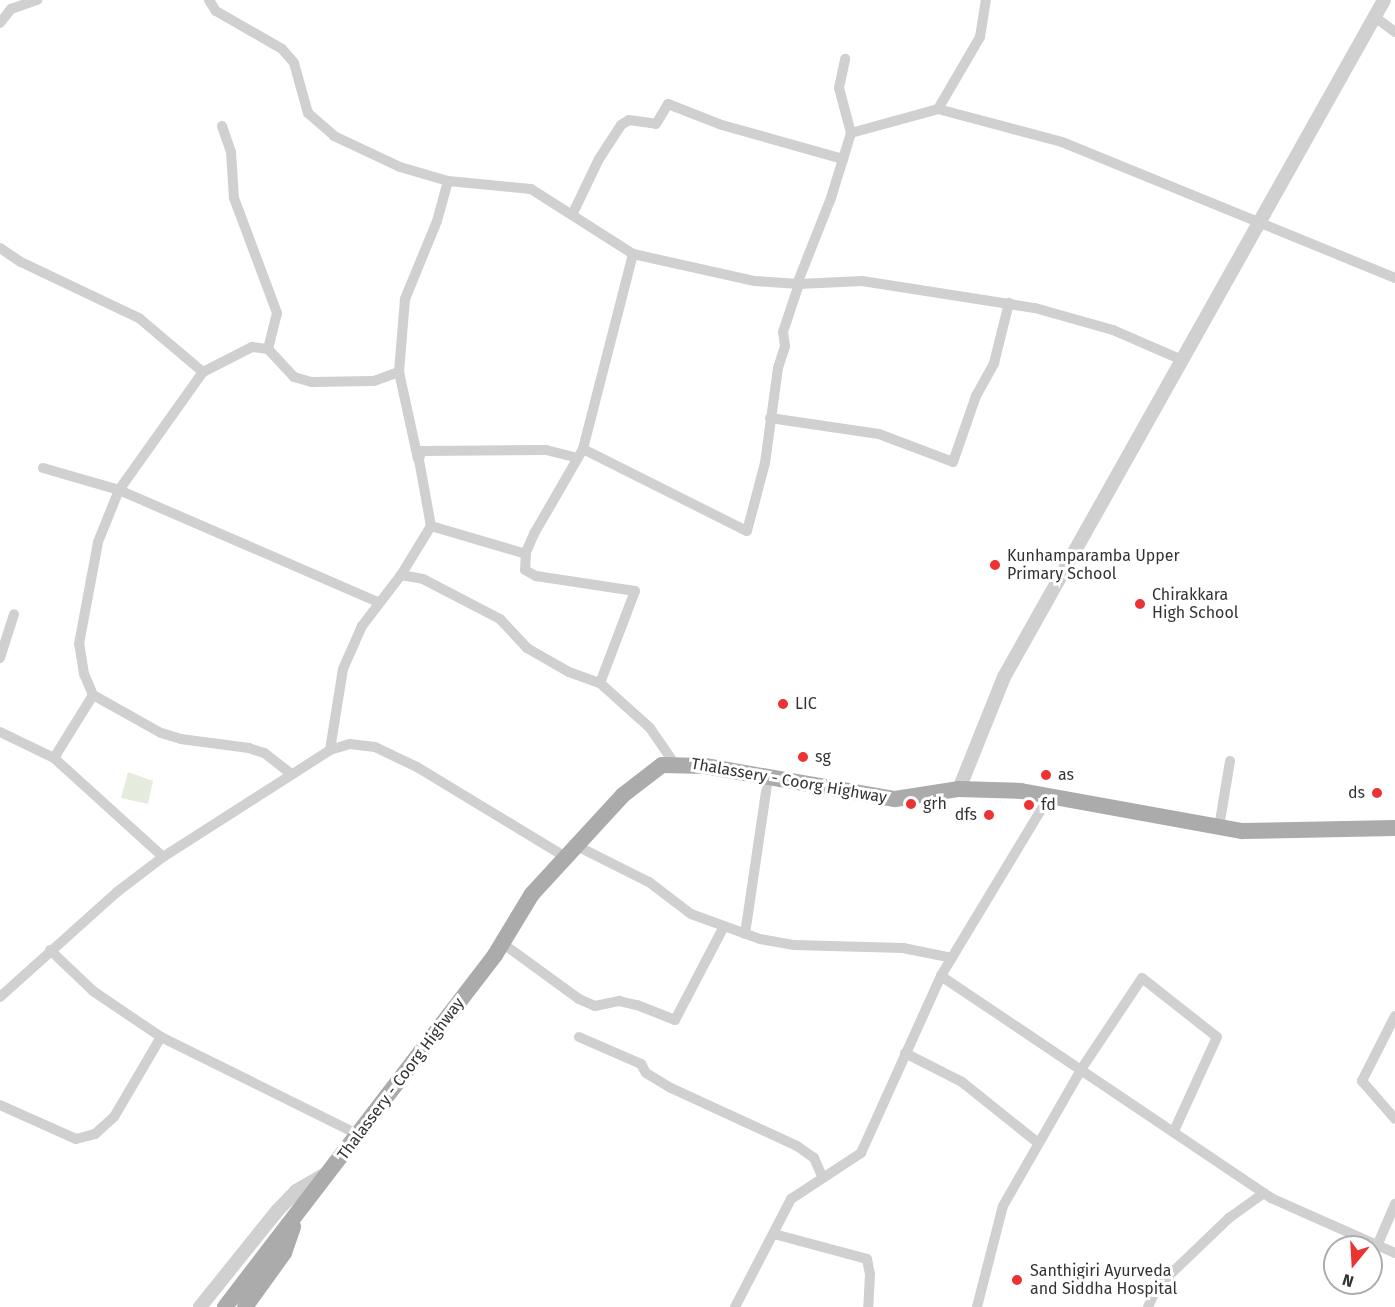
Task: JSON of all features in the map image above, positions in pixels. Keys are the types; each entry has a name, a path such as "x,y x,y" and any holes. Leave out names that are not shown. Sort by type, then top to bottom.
{"main road":[{"name":"Thalassery - Coorg Highway","path":"225,1307 336,1168 502,943 532,894 569,851 638,781 652,770 674,763 896,799 959,789 996,789 1050,795 1242,831 1395,828"},
{"path":"245,1307 284,1253 297,1215"}],"street":[{"path":"0,23 11,9 37,0"},
{"path":"208,0 216,11 282,49 294,63 308,113 334,136 400,167 448,181 531,189 633,254 703,272 798,284 862,281 1009,303 1113,330 1182,360"},
{"path":"938,108 980,38 986,0"},
{"path":"959,789 1004,677 1384,0"},
{"path":"1375,17 1395,32"},
{"path":"418,460 421,451 546,450 580,454 747,531 763,474 770,417 785,346 783,332 851,133 838,88 845,59"},
{"path":"572,215 599,159 621,125 629,120 656,124 668,104 722,125 843,159"},
{"path":"851,133 938,108 1062,142 1261,220 1395,278"},
{"path":"222,126 231,152 234,198 277,313 268,349"},
{"path":"330,750 343,669 362,626 378,602 401,575 431,526 399,372 405,299 437,221 448,181"},
{"path":"0,248 21,262 139,318 203,372"},
{"path":"600,683 635,591 536,576 525,570 526,554 580,454 633,254"},
{"path":"770,417 879,434 953,462 976,396 994,363 1009,303"},
{"path":"290,773 264,753 249,748 181,739 161,733 93,695 84,674 79,644 98,542 119,490 203,372 252,347 268,349 294,377 312,382 374,381 399,372"},
{"path":"43,468 119,490 378,602"},
{"path":"431,526 526,554"},
{"path":"401,575 423,579 490,614 527,648 569,672 600,683 650,728 674,763"},
{"path":"0,658 14,614"},
{"path":"54,758 93,695"},
{"path":"0,732 54,758 163,857"},
{"path":"0,997 51,950 163,857 290,773 330,750 350,744 375,747 417,767 569,851 649,882 691,914 723,928 794,945 903,948 952,958"},
{"path":"1219,826 1230,761"},
{"path":"745,934 768,778"},
{"path":"735,1307 791,1199 822,1176 861,1153 941,976 1050,795"},
{"path":"502,943 594,1006 619,1001 675,1020 723,928"},
{"path":"51,950 93,991 161,1037 359,1135"},
{"path":"941,976 1082,1068 1264,1193 1355,1235"},
{"path":"977,1307 1003,1206 1037,1142 1082,1068 1142,978 1217,1037 1174,1131"},
{"path":"1395,1016 1362,1081 1395,1119"},
{"path":"0,1105 76,1139 95,1134 114,1117 161,1037"},
{"path":"579,1037 641,1064 646,1072 671,1088 797,1146 813,1158 822,1176"},
{"path":"905,1053 962,1082 1037,1142"},
{"path":"200,1307 296,1191 336,1168"},
{"path":"1148,1307 1157,1287 1229,1218 1264,1193"},
{"path":"1381,1235 1395,1204"},
{"path":"774,1234 867,1260 870,1274 868,1307"}],"shaded area":[{"path":"128,772 153,781 148,804 121,798"}],"place":[{"name":"Kunhamparamba Upper Primary School","path":"995,565"},
{"name":"Chirakkara High School","path":"1140,604"},
{"name":"LIC","path":"783,704"},
{"name":"sg","path":"803,757"},
{"name":"as","path":"1046,775"},
{"name":"ds","path":"1377,793"},
{"name":"grh","path":"911,804"},
{"name":"fd","path":"1029,805"},
{"name":"dfs","path":"989,815"},
{"name":"Santhigiri Ayurveda and Siddha Hospital","path":"1017,1280"}]}
